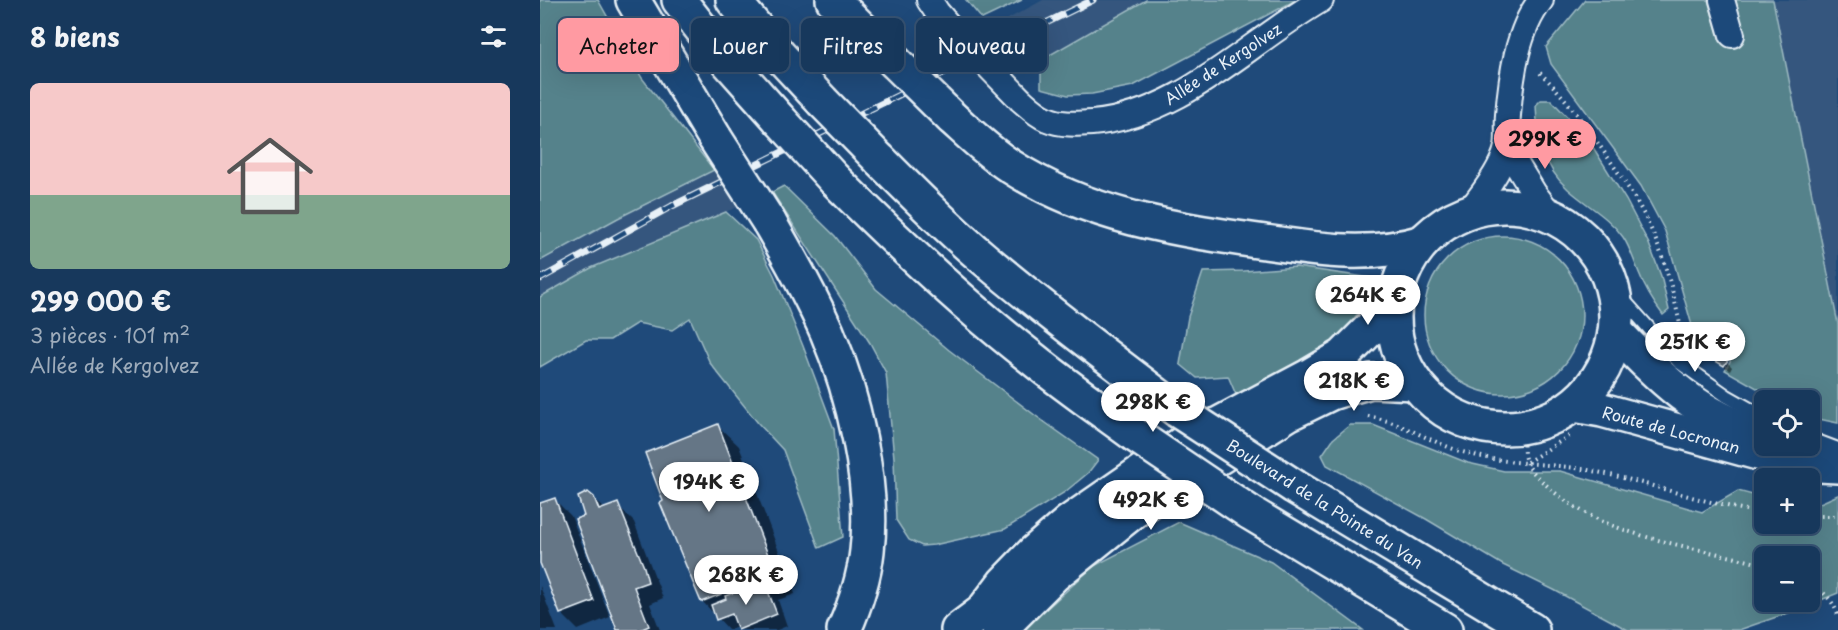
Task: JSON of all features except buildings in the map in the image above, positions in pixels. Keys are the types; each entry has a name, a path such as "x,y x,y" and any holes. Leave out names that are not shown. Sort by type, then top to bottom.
{"main road":[{"path":"633,0 798,272 827,333 849,397 860,442 866,485 867,550 858,592 844,630"},
{"path":"679,0 722,55 834,178 892,236 1030,358 1135,435 1249,512 1445,630"},
{"name":"Boulevard de la Pointe du Van","path":"733,0 779,55 822,101 932,212 981,257 1039,304 1177,410 1295,487 1532,630"},
{"path":"833,0 980,143 1010,166 1090,206 1183,230 1332,251 1380,252 1401,249 1422,242"},
{"path":"1496,205 1524,207 1551,215 1572,228 1590,244 1604,265 1613,288 1617,310 1616,332 1608,360 1594,384 1574,405 1542,423 1523,427 1493,428 1462,421 1436,405 1414,383 1400,355 1394,325 1396,294 1406,266 1422,242 1452,219 1469,211 1496,205"},
{"path":"958,630 982,612 1004,583 1033,553 1069,522 1183,443 1343,356 1371,328 1396,294"},
{"name":"Route de Locronan","path":"1616,332 1649,367 1687,399 1724,421 1754,432"},
{"path":"999,630 1053,576 1134,511 1288,414 1331,393 1371,381 1414,383"},
{"name":"Route de Locronan","path":"1574,405 1602,410 1776,458 1838,466"},
{"path":"1820,447 1838,449"}],"street":[{"name":"Allée de Kergolvez","path":"928,0 950,27 1021,100 1047,119 1075,124 1098,122 1146,112 1180,95 1321,0"},
{"path":"1722,0 1732,35"},
{"path":"1469,211 1486,190 1507,149 1510,97 1517,60 1521,41 1536,1"},
{"path":"1507,149 1534,193 1551,215"}],"lane":[{"path":"1613,288 1679,362 1719,391 1754,411"},
{"path":"1820,442 1838,449"}],"path":[{"path":"1517,60 1535,68 1554,87 1620,175 1651,229 1677,306 1684,340 1683,355 1679,362"},
{"path":"1523,427 1526,463 1542,482 1568,504 1608,524 1754,563"},
{"path":"1526,463 1581,469 1619,477 1711,503 1754,511"},
{"path":"1820,516 1838,516"},
{"path":"1820,589 1834,605 1838,615"}],"shaded area":[{"path":"1043,0 1146,0 1047,57 1047,18 1010,18"},
{"path":"1773,0 1838,0 1838,324"},
{"path":"714,170 740,206 591,268 540,297 540,261 618,218"}],"green space":[{"path":"540,0 598,0 608,18 558,18 558,72 639,72 714,170 618,218 540,261"},
{"path":"966,0 1022,0 984,18 981,18"},
{"path":"1146,0 1296,0 1133,86 1092,94 1068,95 1041,88 1041,72 1047,72 1047,57"},
{"path":"1585,0 1708,0 1720,41 1741,32 1733,0 1773,0 1838,324 1838,423 1820,419 1820,390 1760,390 1725,370 1732,358 1710,346 1693,329 1665,231 1641,186 1551,64 1546,47"},
{"path":"1541,100 1551,100 1586,136 1626,200 1649,244 1661,276 1669,310 1663,315 1644,285 1623,237 1604,217 1559,180 1547,161 1538,129 1536,105"},
{"path":"784,186 835,236 876,289 949,350 1098,460 1088,473 1065,492 1005,529 934,545 922,546 909,540 896,520 894,458 886,373 870,343 772,192"},
{"path":"726,212 756,240 774,275 834,429 843,537 819,548 783,450 710,363 690,318 672,330 637,323 610,340 586,340 540,367 540,297 591,268"},
{"path":"1503,236 1519,237 1533,242 1547,249 1559,259 1569,271 1576,285 1581,299 1581,331 1576,345 1569,359 1559,371 1547,381 1533,388 1519,393 1503,394 1487,393 1473,388 1459,381 1447,371 1437,359 1430,345 1425,331 1424,315 1425,299 1430,285 1437,271 1447,259 1459,249 1473,242 1487,237"},
{"path":"1296,267 1371,278 1366,301 1342,336 1298,366 1237,397 1228,376 1197,378 1180,364 1188,317 1203,272"},
{"path":"1350,425 1373,425 1468,463 1504,471 1560,471 1702,512 1738,491 1754,495 1754,534 1820,534 1820,503 1838,495 1838,593 1820,600 1820,546 1754,546 1754,612 1791,612 1739,630 1628,630 1503,565 1426,519 1327,465 1322,455 1333,439"},
{"path":"1179,522 1271,562 1363,630 1023,630 1094,566"}],"railway":[{"path":"540,279 672,206 1093,0"}]}
